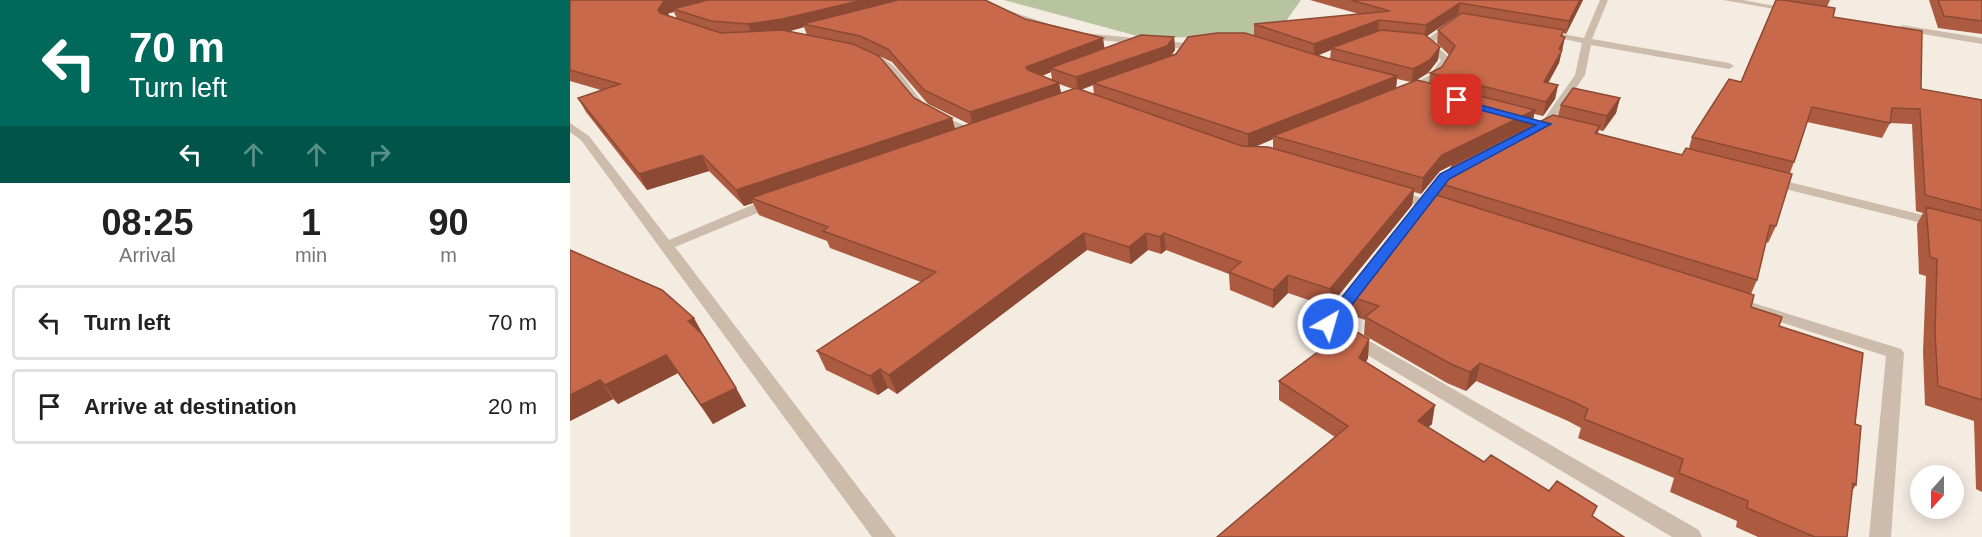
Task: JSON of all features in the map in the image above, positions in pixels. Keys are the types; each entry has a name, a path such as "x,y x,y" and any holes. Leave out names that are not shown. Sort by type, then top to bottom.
{"street":[{"path":"966,0 1090,38 1142,42 1182,50 1206,42"},
{"path":"1525,135 1546,124 1580,75 1587,41 1604,0"},
{"path":"1727,0 1797,11"},
{"path":"1424,92 1406,89 1434,77 1446,59 1422,43 1458,20"},
{"path":"1889,26 1982,41"},
{"path":"1540,34 1729,66"},
{"path":"1121,51 1142,42"},
{"path":"861,53 888,66 923,108 977,131 949,141"},
{"path":"570,126 585,138 885,537"},
{"path":"1408,222 1444,177 1465,166"},
{"path":"1752,176 1948,225"},
{"path":"1386,190 1457,214"},
{"path":"666,246 790,195"},
{"path":"1372,268 1328,324 1691,537"},
{"path":"1715,296 1895,353 1880,537"}],"green space":[{"path":"1004,0 1301,0 1274,38 1141,37"}],"building":[{"path":"570,0 669,0 664,1 658,10 660,13 721,33 782,30 853,44 879,56 914,98 952,118 736,190 702,155 639,174 578,98 620,84 570,70"},
{"path":"708,0 863,0 782,19 748,24 711,21 673,9"},
{"path":"898,0 985,0 1025,19 1103,38 1026,67 1028,70 1059,83 970,112 924,90 888,49 860,36 803,24"},
{"path":"1351,0 1580,0 1569,21 1460,3 1426,25 1379,20 1314,44 1254,24 1390,11"},
{"path":"1776,0 1835,8 1833,17 1922,31 1921,89 1982,100 1982,210 1925,195 1920,109 1892,108 1890,123 1812,107 1794,162 1692,137 1729,79 1741,82"},
{"path":"1938,0 1982,0 1982,21 1944,16"},
{"path":"1462,13 1564,30 1561,36 1565,37 1559,49 1562,50 1544,82 1558,85 1546,102 1430,73 1442,67 1455,46 1438,30"},
{"path":"1381,30 1424,34 1440,47 1430,60 1413,69 1331,48"},
{"path":"1217,33 1245,33 1326,58 1397,76 1248,134 1093,83 1176,54 1188,37"},
{"path":"1141,35 1174,37 1167,46 1076,77 1050,68"},
{"path":"1417,80 1535,110 1442,155 1423,178 1273,136"},
{"path":"1076,88 1242,146 1268,147 1414,189 1330,289 1288,275 1273,290 1229,272 1241,262 1164,233 1160,237 1146,233 1129,247 1084,233 889,375 880,369 870,376 817,351 936,272 823,231 828,227 751,198"},
{"path":"1573,88 1620,98 1607,116 1561,105"},
{"path":"1553,115 1600,126 1595,133 1682,155 1686,148 1792,174 1776,226 1770,225 1757,280 1439,183 1453,165"},
{"path":"1430,193 1754,295 1751,307 1782,317 1779,326 1863,353 1855,424 1861,426 1856,485 1853,483 1847,537 1815,537 1747,508 1748,501 1679,473 1683,459 1584,419 1588,409 1574,402 1480,363 1470,372 1365,317 1379,306 1349,296"},
{"path":"1926,207 1982,221 1982,400 1938,386 1935,333 1937,259 1930,257"},
{"path":"570,250 662,290 694,318 688,321 703,335 736,388 701,405 666,355 605,385 600,380 570,395"},
{"path":"1350,328 1369,339 1359,358 1435,405 1418,421 1484,462 1491,455 1549,491 1557,481 1597,506 1592,516 1624,537 1217,537 1348,426 1279,381"}],"route":[{"path":"1328,324 1444,177 1545,124 1457,100"}]}
